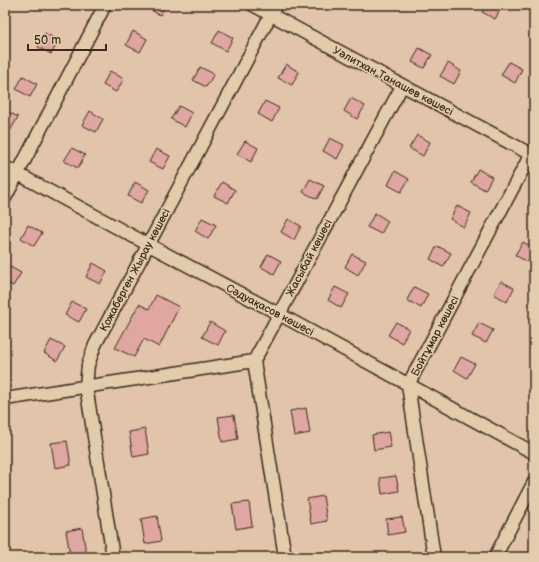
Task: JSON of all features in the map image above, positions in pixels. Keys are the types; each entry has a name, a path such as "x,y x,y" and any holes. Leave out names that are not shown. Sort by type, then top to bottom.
{"street":[{"path":"5,198 105,5"},
{"name":"Уәлитхан Танашев көшесі","path":"253,5 274,10 402,86 533,155"},
{"name":"Қожаберген Жырау көшесі","path":"113,557 86,386 88,365 95,345 274,10"},
{"name":"Жасыбай көшесі","path":"254,361 402,86"},
{"name":"Бойтұмар көшесі","path":"434,557 408,385 533,155"},
{"name":"Сәдуақасов көшесі","path":"5,167 148,246 279,314 534,453"},
{"path":"5,399 254,361 285,557"},
{"path":"495,557 534,482"}],"building":[{"path":"142,5 166,5 160,15"},
{"path":"486,5 503,5 495,19 482,12"},
{"path":"219,30 233,38 226,51 212,43"},
{"path":"133,31 147,39 140,52 126,45"},
{"path":"45,33 59,41 51,54 38,47"},
{"path":"419,48 432,55 424,68 412,62"},
{"path":"509,62 522,69 515,83 501,75"},
{"path":"448,63 461,71 454,84 440,76"},
{"path":"286,64 299,72 292,85 278,78"},
{"path":"200,67 214,74 206,87 193,80"},
{"path":"110,71 124,79 116,92 103,85"},
{"path":"23,76 37,84 30,97 16,89"},
{"path":"351,98 365,106 357,119 344,111"},
{"path":"265,101 279,108 272,122 258,114"},
{"path":"179,106 192,113 185,127 171,119"},
{"path":"5,110 18,117 5,140"},
{"path":"90,111 103,119 96,132 82,125"},
{"path":"417,135 430,142 423,156 409,148"},
{"path":"330,138 344,145 337,159 323,151"},
{"path":"245,141 258,148 251,162 237,154"},
{"path":"72,148 85,155 78,168 64,161"},
{"path":"156,149 170,156 163,169 149,162"},
{"path":"478,169 492,177 485,190 471,182"},
{"path":"395,171 409,179 401,192 388,185"},
{"path":"310,179 324,186 317,199 303,192"},
{"path":"135,182 149,190 141,203 128,196"},
{"path":"222,182 235,190 228,203 214,196"},
{"path":"457,206 471,213 464,227 450,219"},
{"path":"375,213 388,221 381,234 367,227"},
{"path":"202,218 216,225 208,239 195,231"},
{"path":"288,219 301,226 294,240 281,232"},
{"path":"28,225 42,233 34,246 21,238"},
{"path":"523,242 534,248 534,254 529,263 515,255"},
{"path":"437,246 451,253 443,267 430,259"},
{"path":"268,254 281,261 274,274 261,267"},
{"path":"352,254 366,261 358,275 345,267"},
{"path":"93,263 107,271 100,284 86,277"},
{"path":"5,264 21,273 13,286 5,282"},
{"path":"501,281 514,288 507,302 494,294"},
{"path":"335,287 349,294 341,308 328,300"},
{"path":"414,287 428,294 421,308 407,300"},
{"path":"156,295 179,307 159,347 144,339 134,357 115,348 139,304 149,309"},
{"path":"72,302 86,309 79,322 65,315"},
{"path":"210,322 225,331 218,345 202,337"},
{"path":"396,322 409,329 402,343 388,335"},
{"path":"479,323 493,330 486,343 472,336"},
{"path":"51,340 65,347 57,361 44,353"},
{"path":"461,357 475,364 467,378 454,370"},
{"path":"306,408 310,433 294,436 290,411"},
{"path":"234,415 238,439 222,442 218,417"},
{"path":"145,429 149,454 133,457 129,432"},
{"path":"388,432 391,447 374,450 372,435"},
{"path":"67,441 71,465 55,468 51,443"},
{"path":"396,476 399,491 382,494 380,478"},
{"path":"323,496 327,521 311,524 307,499"},
{"path":"249,502 252,526 236,529 232,504"},
{"path":"157,516 161,541 145,544 141,519"},
{"path":"402,517 405,532 388,535 386,519"},
{"path":"82,528 86,553 70,555 66,531"}]}
